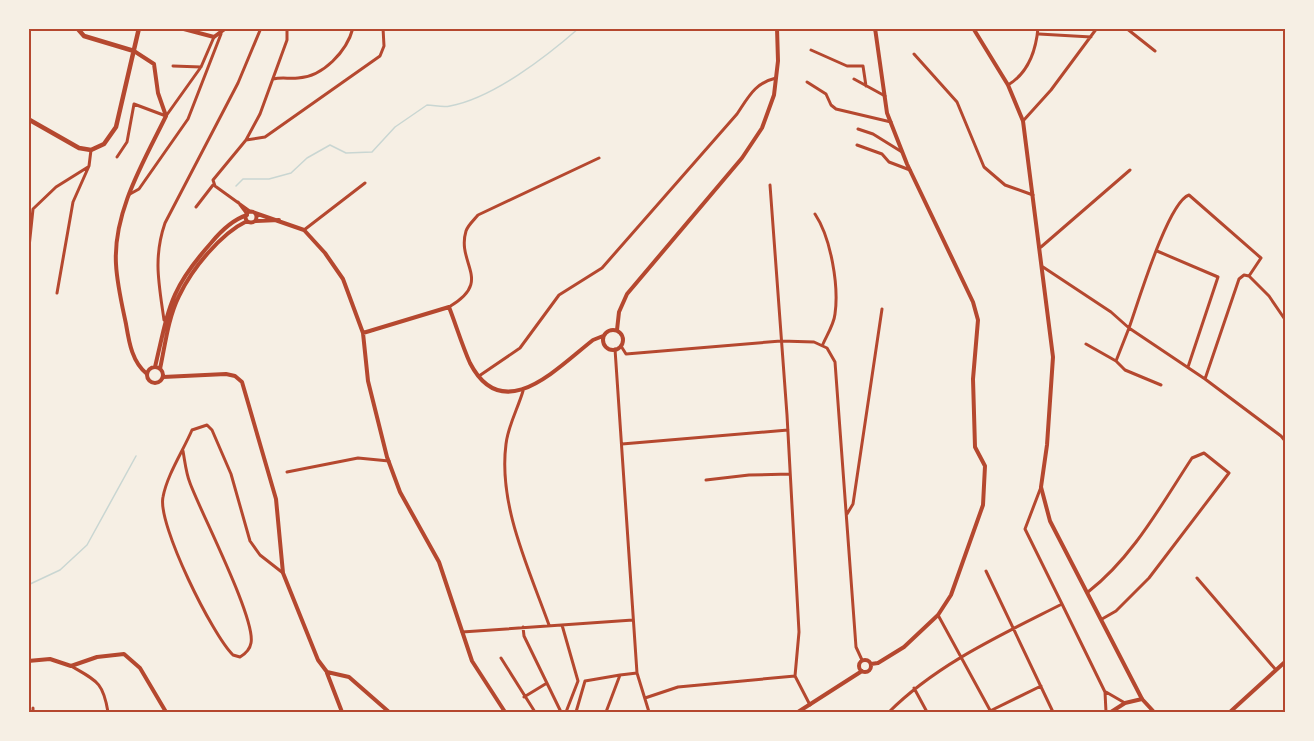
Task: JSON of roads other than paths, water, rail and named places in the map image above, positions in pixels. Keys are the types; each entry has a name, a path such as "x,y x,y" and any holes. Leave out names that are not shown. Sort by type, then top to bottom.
{"main road":[{"path":"77,28 84,36 134,51"},
{"path":"28,119 67,143 92,150 104,144 116,127 139,28"}],"street":[{"path":"180,28 214,37 221,34"},
{"path":"130,194 139,189 188,119 221,34 226,28"},
{"path":"165,320 156,259 165,223 238,83 261,28"},
{"path":"196,207 214,185 214,176 246,140 260,114 287,40 287,28"},
{"path":"273,79 298,78 321,69 341,54 353,28"},
{"path":"246,140 265,137 380,57 384,46 383,28"},
{"path":"617,330 619,312 627,294 742,158 762,128 774,95 777,28"},
{"path":"861,660 870,664 879,663 904,647 938,615 958,578 983,506 985,466 975,447 974,379 978,320 973,302 902,152 891,122 885,96 875,29 869,28"},
{"path":"973,28 1008,85 1023,121 1041,247 1053,357 1047,445 1041,487 1025,529 1105,692 1106,712"},
{"path":"1008,85 1034,55 1038,28"},
{"path":"1023,121 1051,90 1097,28"},
{"path":"1126,28 1155,51"},
{"path":"1038,34 1091,37"},
{"path":"214,37 201,67 166,116 130,194 121,222 116,265 130,345 136,361 152,382 157,382 163,377 226,374 235,376 242,382 276,499 283,573 318,660 327,672 342,712"},
{"path":"811,50 847,66 863,66 866,86"},
{"path":"134,51 154,64 158,93 166,116"},
{"path":"914,54 957,102 984,167 1005,185 1033,195"},
{"path":"173,66 201,67"},
{"path":"479,376 520,348 559,295 602,268 730,123 753,89 762,81 776,78"},
{"path":"854,79 885,96"},
{"path":"807,82 826,94 831,105 836,109 891,122"},
{"path":"117,157 127,142 134,104 166,116"},
{"path":"858,129 873,134 902,152"},
{"path":"857,145 882,154 889,162 910,170"},
{"path":"57,292 73,202 78,186 89,166 92,150"},
{"path":"363,333 449,307 463,297 472,284 473,275 464,242 467,228 478,215 599,158"},
{"path":"28,256 33,209 56,187 89,166"},
{"path":"1041,247 1130,170"},
{"path":"304,230 365,183"},
{"path":"214,185 237,201 255,221"},
{"path":"770,185 788,430 799,632 795,676 810,705"},
{"path":"1116,361 1156,251 1171,215 1184,196 1189,195 1262,258 1249,276"},
{"path":"28,213 32,219"},
{"path":"248,221 250,213"},
{"path":"163,377 158,368 165,320 172,294 182,278 217,236 250,213 284,221 304,230 325,253 343,279 363,333 368,381 389,461 400,492 444,573 472,661 505,712"},
{"path":"815,214 829,243 835,291 835,315 823,344"},
{"path":"158,368 174,309 183,288 223,239 248,221 284,221"},
{"path":"1156,251 1218,277 1188,367"},
{"path":"1043,267 1205,379 1286,442"},
{"path":"1205,379 1239,279 1244,275 1249,276 1269,296 1286,321"},
{"path":"449,307 471,364 485,385 501,392 523,391 593,340 607,332 617,330"},
{"path":"846,514 853,504 882,309"},
{"path":"617,330 623,336 621,346 626,354 781,342 823,344"},
{"path":"603,336 604,345 615,350"},
{"path":"823,344 835,362 856,647 861,660 859,667 862,671"},
{"path":"1086,344 1116,361 1125,370 1161,385"},
{"path":"615,350 621,346"},
{"path":"615,350 637,673 649,712"},
{"path":"147,374 149,369 158,368"},
{"path":"523,391 506,442 506,480 518,538 549,626"},
{"path":"183,451 190,485 239,595 252,641 240,657 227,650 198,600 163,517 162,499 192,430 207,425 212,430 231,474 250,541 260,555 283,573"},
{"path":"622,444 788,430"},
{"path":"1281,436 1286,430"},
{"path":"1088,592 1110,575 1123,559 1192,458 1204,453 1229,473 1149,578 1116,611 1102,620"},
{"path":"287,472 358,459 389,461"},
{"path":"706,480 749,475 790,474"},
{"path":"1041,487 1050,521 1142,699 1154,712"},
{"path":"986,571 1053,712"},
{"path":"1197,578 1276,670"},
{"path":"889,712 914,688 961,657 1062,604"},
{"path":"938,615 990,712 1041,686"},
{"path":"461,632 633,620"},
{"path":"562,625 578,681 563,712"},
{"path":"523,627 524,636 563,712"},
{"path":"71,666 97,657 124,654 140,668 166,712"},
{"path":"501,658 535,712"},
{"path":"28,660 50,659 71,666 100,683 105,693 108,712"},
{"path":"1230,712 1286,661"},
{"path":"798,712 862,671 869,670 870,664"},
{"path":"327,672 349,677 389,712"},
{"path":"576,712 585,681 637,673"},
{"path":"606,712 620,675"},
{"path":"645,698 678,687 795,676"},
{"path":"524,697 548,683"},
{"path":"914,688 927,712"},
{"path":"1105,692 1125,703"},
{"path":"1111,712 1125,703 1142,699"}],"waterway":[{"path":"236,186 243,179 269,179 291,173 307,158 330,145 346,153 372,152 395,127 427,105 447,107 484,95 518,75 579,28"},
{"path":"28,585 60,570 87,545 136,456"}]}
